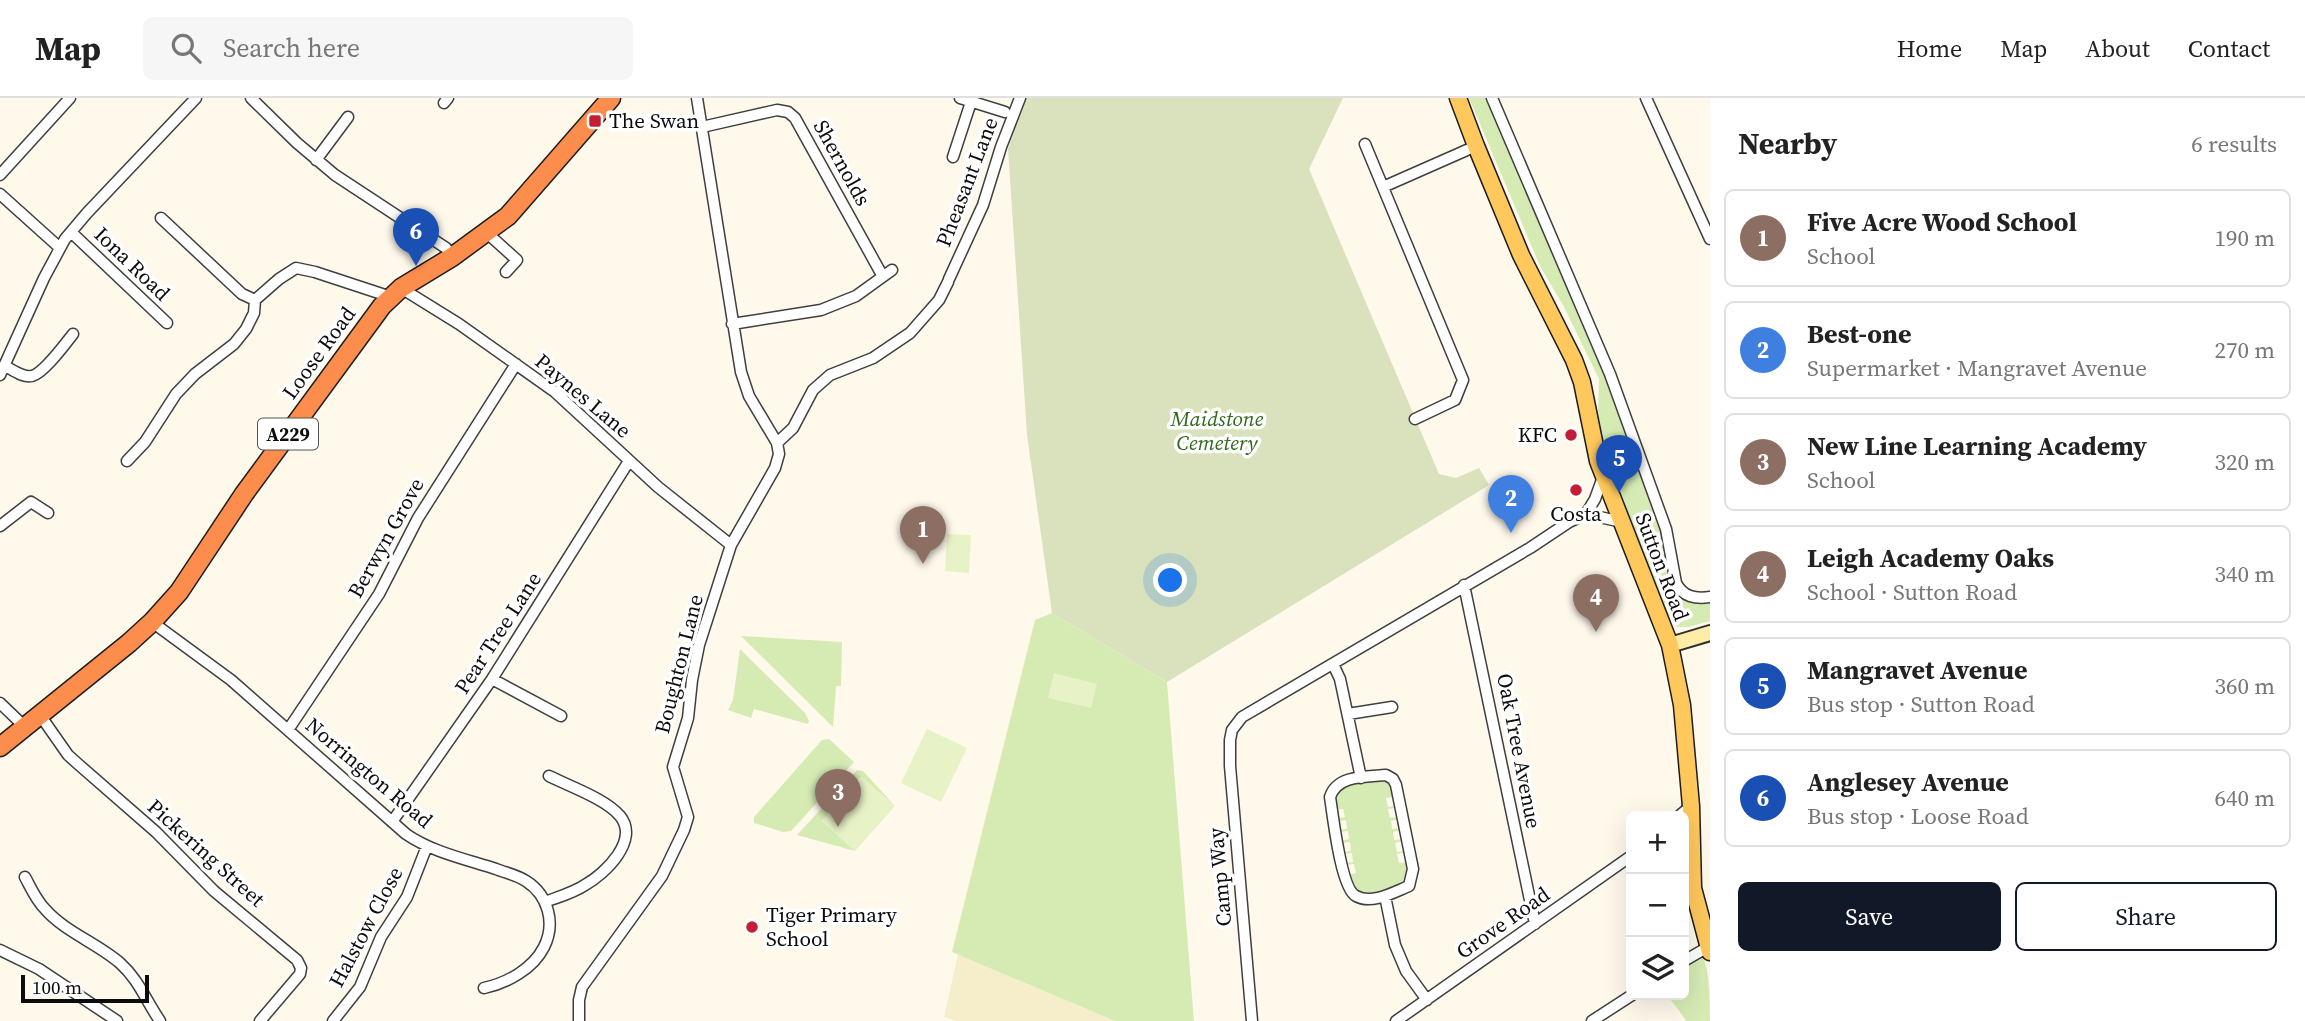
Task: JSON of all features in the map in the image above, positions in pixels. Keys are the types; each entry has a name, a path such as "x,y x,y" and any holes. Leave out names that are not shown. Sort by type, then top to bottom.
{"highway":[{"name":"Loose Road","path":"0,747 130,643 152,622 179,592 266,464 365,328 396,293 487,233 508,216 611,98"}],"main road":[{"name":"Sutton Road","path":"1458,98 1521,255 1574,360 1582,382 1603,476 1670,645 1682,705 1685,811"},
{"name":"Sutton Road","path":"1689,867 1709,949"}],"street":[{"path":"0,175 69,98"},
{"path":"73,334 41,371 32,376 3,370 60,248 71,232 195,98"},
{"path":"251,98 316,160 356,190 446,248 452,257"},
{"path":"697,98 744,384 777,443"},
{"path":"960,98 1005,112"},
{"name":"Pheasant Lane","path":"777,443 793,428 813,390 830,375 873,358 910,333 939,300 983,205 1020,98"},
{"name":"Sutton Road","path":"1492,98 1610,374 1666,529 1676,583 1689,597 1710,597"},
{"path":"1646,98 1710,239"},
{"path":"953,157 971,102"},
{"name":"Shernolds","path":"702,127 777,110 788,112 795,118 882,275"},
{"path":"316,160 348,117"},
{"path":"1365,144 1463,380 1454,400 1415,419"},
{"path":"1383,187 1476,146"},
{"path":"0,194 60,248"},
{"path":"127,461 145,442 176,394 195,374 233,344 246,329 254,313 256,300 242,294 162,218"},
{"name":"Iona Road","path":"71,232 167,323"},
{"path":"487,233 517,260 506,272"},
{"name":"Paynes Lane","path":"256,300 296,268 396,293 459,324 555,392 629,461 731,545"},
{"path":"733,324 821,310 856,296 892,270"},
{"name":"Berwyn Grove","path":"288,730 379,594 418,517 516,364"},
{"name":"Boughton Lane","path":"579,1021 582,987 662,876 684,830 688,817 673,767 688,718 692,680 704,627 731,545 775,468 779,454 777,443"},
{"name":"Pear Tree Lane","path":"392,822 492,678 629,461"},
{"path":"1361,778 1340,679 1333,664 1586,514 1603,476"},
{"path":"0,526 31,502 48,513"},
{"path":"1586,514 1622,522"},
{"name":"Oak Tree Avenue","path":"1464,585 1535,924"},
{"name":"Norrington Road","path":"152,622 211,663 413,839 520,878 533,886 545,902"},
{"path":"1670,645 1710,633"},
{"name":"Camp Way","path":"1252,1021 1230,766 1232,730 1242,717 1333,664"},
{"path":"492,678 561,716"},
{"path":"0,703 25,727"},
{"path":"1348,715 1392,708"},
{"name":"Pickering Street","path":"40,715 68,755 156,832 214,891 297,960 301,970 298,977 260,1021"},
{"path":"1386,775 1396,785 1413,869 1409,886 1385,896 1366,899 1357,897 1350,891 1344,875 1330,797 1333,788 1339,783 1386,775"},
{"path":"484,988 506,982 532,963 542,951 550,923 545,902 585,886 608,867 621,849 626,832 622,818 611,808 549,776"},
{"name":"Halstow Close","path":"336,1017 360,987 376,946 407,897 427,846"},
{"name":"Grove Road","path":"1396,1021 1626,860"},
{"path":"25,877 40,903 50,914 112,957 131,974 141,986 160,1021"},
{"path":"1385,896 1395,945 1406,971 1427,1000"},
{"path":"1689,959 1709,949"},
{"path":"0,950 39,969 117,1021"},
{"path":"1592,1021 1626,999"},
{"path":"336,1017 349,1021"}],"shaded area":[{"path":"958,954 1115,1021 956,1021 944,1017"}],"green space":[{"name":"Maidstone Cemetery","path":"1025,98 1343,98 1309,169 1439,474 1456,478 1479,468 1489,485 1167,682 1052,613 1027,435 1008,149"},
{"path":"1469,98 1489,98 1608,378 1657,513 1674,587 1710,599 1710,621 1677,627 1669,619 1605,457 1598,411 1599,379 1564,307 1540,266"},
{"path":"947,534 971,535 969,573 945,571"},
{"path":"1052,613 1167,682 1194,1021 1115,1021 952,952 1035,620"},
{"path":"741,636 842,642 841,686 836,686 833,727"},
{"path":"740,649 805,713 808,724 754,709 751,718 728,710 733,700"},
{"path":"1054,673 1097,684 1091,708 1048,698"},
{"path":"927,729 967,748 941,802 901,783"},
{"path":"829,739 854,762 791,831 783,832 754,823 754,817 822,740"},
{"path":"857,770 863,771 895,806 861,777 822,821 855,851 797,835"},
{"path":"1378,776 1391,786 1395,797 1386,798 1388,807 1396,806 1388,809 1390,818 1399,819 1391,821 1392,829 1401,828 1393,832 1394,840 1403,839 1395,843 1397,852 1406,852 1397,854 1399,863 1408,862 1409,869 1406,879 1394,888 1365,892 1353,886 1348,875 1356,873 1354,864 1346,865 1353,862 1352,853 1343,852 1351,851 1350,842 1341,843 1349,839 1348,831 1338,830 1347,829 1346,820 1337,822 1336,819 1345,817 1343,809 1334,810 1333,796 1339,786"},
{"path":"862,777 895,806 855,851 822,821"},
{"path":"1701,954 1704,959 1710,995 1710,1021 1685,1021 1671,1000 1689,1000 1689,960"}],"place":[{"name":"The Swan","path":"595,121"},
{"name":"Anglesey Avenue","path":"416,266"},
{"name":"KFC","path":"1571,435"},
{"name":"Costa","path":"1576,490"},
{"name":"Mangravet Avenue","path":"1619,493"},
{"name":"Best-one","path":"1511,533"},
{"name":"Five Acre Wood School","path":"923,564"},
{"name":"Leigh Academy Oaks","path":"1596,632"},
{"name":"New Line Learning Academy","path":"838,827"},
{"name":"Tiger Primary School","path":"752,927"}]}
